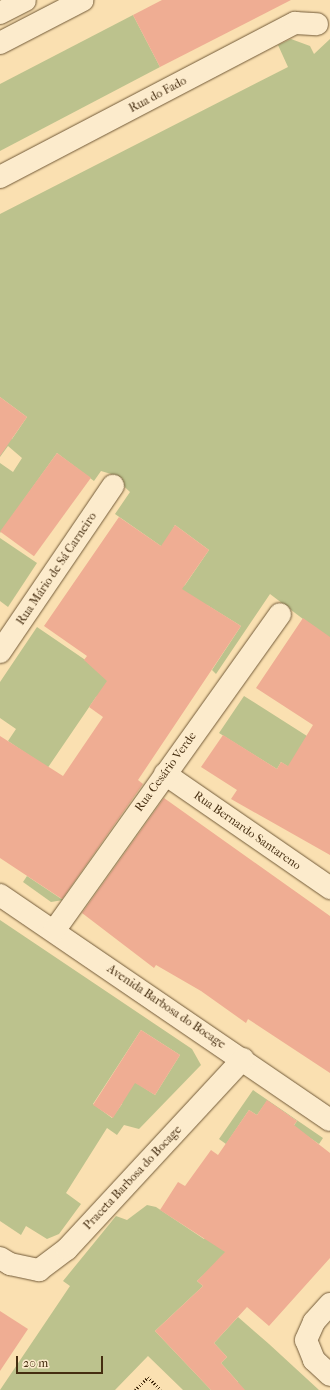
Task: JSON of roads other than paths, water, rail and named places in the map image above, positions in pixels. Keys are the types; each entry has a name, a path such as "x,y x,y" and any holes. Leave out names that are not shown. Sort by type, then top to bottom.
{"street":[{"path":"0,13 25,0"},
{"path":"0,43 83,0"},
{"name":"Rua do Fado","path":"0,177 295,23 318,24"},
{"name":"Rua Mário de Sá Carneiro","path":"0,652 113,486"},
{"name":"Rua Cesário Verde","path":"54,931 280,614"},
{"name":"Rua Bernardo Santareno","path":"165,774 330,888"},
{"name":"Avenida Barbosa do Bocage","path":"0,895 243,1059 330,1120"},
{"name":"Praceta Barbosa do Bocage","path":"5,1261 39,1270 67,1249 243,1059"},
{"path":"330,1304 314,1322 306,1340 314,1360 330,1375"}]}
